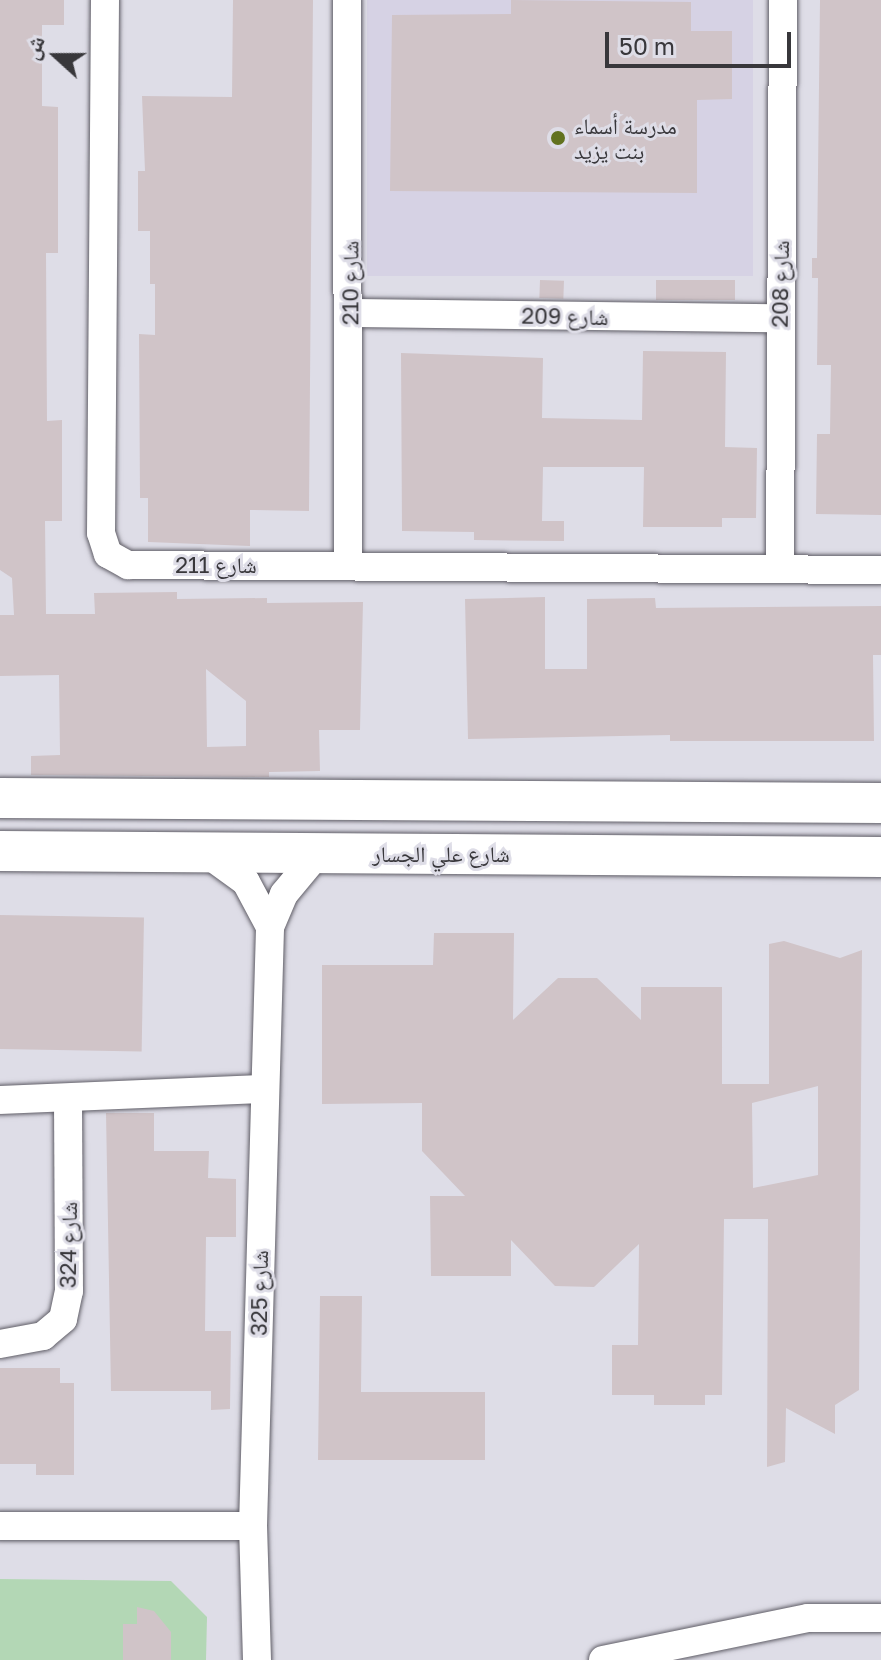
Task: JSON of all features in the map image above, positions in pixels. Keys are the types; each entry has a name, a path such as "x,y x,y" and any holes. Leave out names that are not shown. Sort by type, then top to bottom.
{"street":[{"name":"شارع 211","path":"105,0 101,533 108,554 128,565 881,570"},
{"name":"شارع 210","path":"347,0 350,313 348,566"},
{"name":"شارع 208","path":"780,568 783,0"},
{"name":"شارع 209","path":"350,313 780,318"},
{"path":"0,798 881,803"},
{"name":"شارع علي الجسار","path":"0,851 881,857"},
{"name":"شارع 325","path":"206,852 246,882 270,927"},
{"name":"شارع 325","path":"257,1660 253,1526 270,927 284,894 318,853"},
{"path":"0,1100 68,1100 265,1089"},
{"name":"شارع 324","path":"0,1344 43,1336 63,1319 69,1291 68,1100"},
{"path":"0,1526 253,1526"},
{"path":"603,1660 808,1618 881,1618"}],"shaded area":[{"name":"مدرسة أسماء بنت يزيد","path":"367,0 753,0 753,276 367,276"}],"green space":[{"path":"0,1579 171,1581 207,1617 206,1660 0,1660"}],"building":[{"path":"0,0 64,0 64,25 42,25 42,106 58,107 58,253 46,253 47,421 62,420 62,521 45,521 46,614 95,614 94,593 177,592 177,599 267,598 267,603 363,602 360,730 319,730 320,771 269,772 269,777 31,775 31,756 60,755 59,675 0,676 0,615 14,615 12,578 0,570","holes":["206,669 246,701 246,746 207,747"]},
{"path":"233,0 313,0 309,511 250,510 250,546 148,542 148,498 140,498 139,334 155,335 155,284 150,284 150,231 138,231 138,171 145,171 142,96 232,97"},
{"path":"511,0 691,2 691,31 732,31 732,99 697,100 697,193 390,191 392,15 511,14"},
{"path":"820,0 881,0 881,515 816,514 817,434 830,434 831,365 817,365 818,278 812,278 812,258 817,258"},
{"path":"540,280 564,281 563,299 539,298"},
{"path":"656,280 735,280 735,300 656,300"},
{"path":"643,351 726,352 725,447 757,448 756,518 722,518 722,527 643,527 644,467 543,467 542,521 564,521 564,541 474,540 474,532 402,531 401,353 543,358 542,418 642,420"},
{"path":"545,597 545,669 587,669 587,599 655,598 656,608 881,606 881,655 873,655 874,741 670,741 670,735 468,739 465,599"},
{"path":"0,915 144,918 142,1051 0,1049"},
{"path":"434,933 514,933 513,1020 558,978 597,978 641,1020 641,987 722,987 722,1084 769,1084 769,944 784,941 840,958 862,950 859,1390 835,1405 835,1434 786,1408 785,1462 767,1467 768,1219 724,1219 722,1395 705,1395 705,1405 654,1405 654,1395 612,1395 612,1345 638,1345 639,1244 594,1287 555,1286 511,1240 511,1276 431,1276 430,1196 465,1196 422,1151 422,1103 322,1104 322,965 433,965","holes":["818,1086 818,1175 753,1188 752,1103"]},
{"path":"106,1113 154,1113 154,1151 209,1151 208,1178 236,1179 236,1237 206,1237 205,1331 231,1331 230,1409 211,1410 211,1391 111,1391"},
{"path":"320,1296 362,1296 361,1392 485,1392 485,1460 318,1460"},
{"path":"0,1368 60,1368 60,1383 74,1383 74,1475 36,1475 36,1464 0,1464"},
{"path":"137,1607 154,1611 171,1632 171,1660 123,1660 123,1624 137,1624"}],"place":[{"name":"مدرسة أسماء بنت يزيد","path":"558,138"}]}
